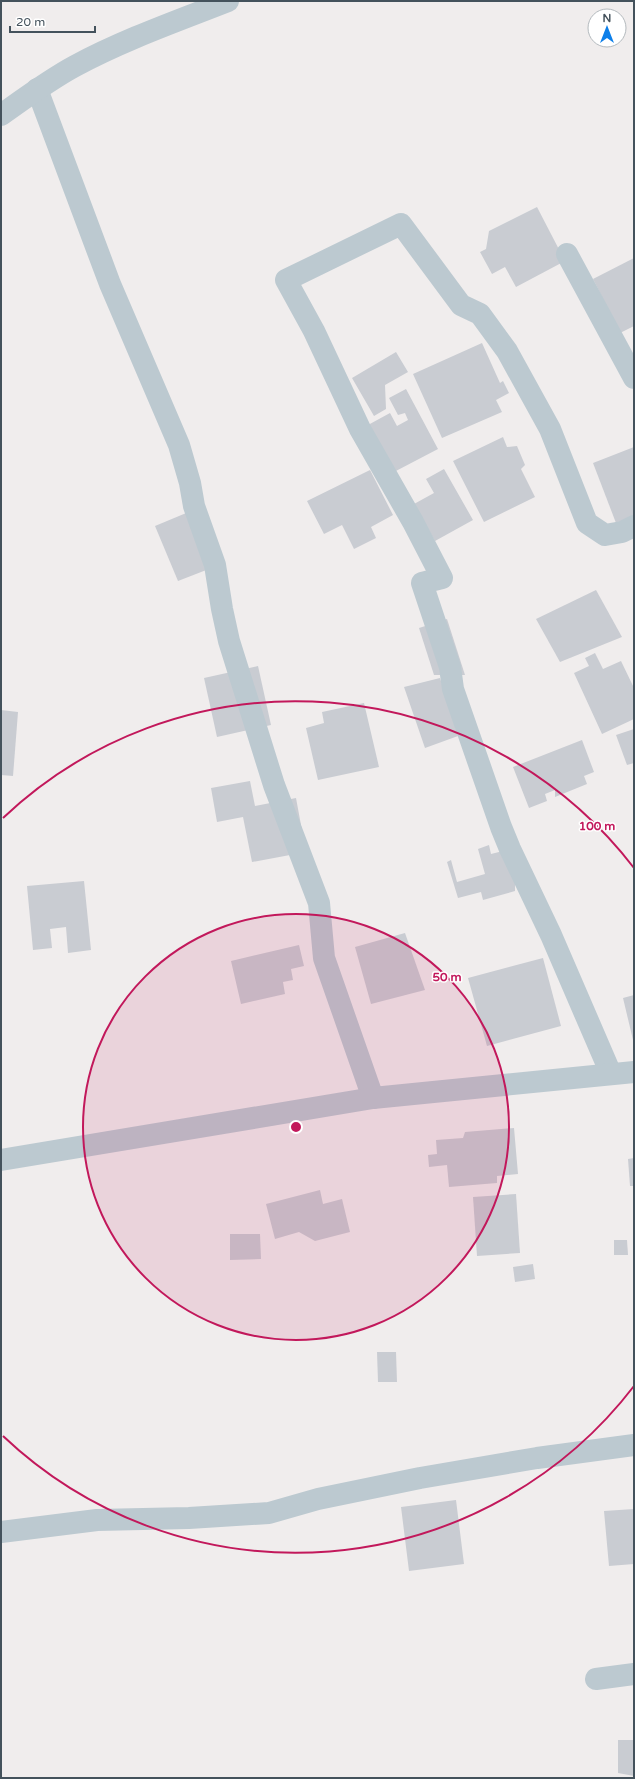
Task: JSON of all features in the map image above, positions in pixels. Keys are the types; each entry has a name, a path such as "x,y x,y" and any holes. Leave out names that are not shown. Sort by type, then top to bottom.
{"street":[{"path":"1,115 37,89 76,66 120,45 228,1"},
{"path":"37,89 110,284 179,445 190,483 196,514 215,565 229,641 274,785 319,904 324,958 373,1098"},
{"path":"611,1074 551,935 510,849 453,689 450,667 422,583 442,578 413,522 360,429 314,331 286,280 401,224 462,305 480,314 507,350 550,429 587,522 605,535 622,532 634,526"},
{"path":"567,254 634,378"},
{"path":"1,1160 373,1098 634,1072"},
{"path":"1,1532 97,1520 211,1518 269,1513 318,1499 420,1478 537,1458 634,1445"},
{"path":"596,1679 634,1674"}],"building":[{"path":"537,207 565,261 516,287 505,267 492,274 480,252 486,249 489,231"},
{"path":"634,258 634,326 620,333 593,279"},
{"path":"482,343 500,383 503,381 509,393 496,400 502,412 442,438 413,374"},
{"path":"396,352 408,372 385,385 386,409 374,416 352,378"},
{"path":"406,389 438,449 394,472 368,425 390,413 397,426 408,420 405,413 398,415 389,398"},
{"path":"503,437 507,447 517,446 525,465 521,469 535,497 484,522 453,461"},
{"path":"634,447 634,516 616,523 593,463"},
{"path":"444,469 473,520 435,541 414,504 434,493 426,479"},
{"path":"370,470 393,515 371,527 376,538 354,549 342,525 324,534 307,501"},
{"path":"191,511 214,567 178,581 155,526"},
{"path":"596,590 622,637 560,662 536,619"},
{"path":"447,619 465,675 434,675 419,628"},
{"path":"595,653 603,669 621,661 634,688 634,719 602,734 574,673 589,666 585,658"},
{"path":"258,666 271,725 217,737 204,678"},
{"path":"440,678 458,736 425,748 404,687"},
{"path":"364,703 379,767 318,780 306,728 324,723 322,712"},
{"path":"1,710 18,712 13,776 1,775"},
{"path":"634,729 634,763 627,765 616,735"},
{"path":"582,740 594,772 584,776 587,784 555,797 555,790 545,794 547,801 529,808 513,767"},
{"path":"250,781 255,806 296,798 306,852 252,862 243,817 217,822 211,788"},
{"path":"489,845 491,854 507,850 515,876 515,891 483,900 481,892 458,898 447,862 451,860 457,882 485,874 478,849"},
{"path":"84,881 91,950 68,953 66,927 50,929 52,948 33,950 27,886"},
{"path":"405,933 425,990 371,1004 355,947"},
{"path":"299,945 304,966 291,969 293,980 283,982 285,994 241,1004 231,961"},
{"path":"543,958 561,1026 487,1046 468,978"},
{"path":"634,995 634,1040 633,1040 623,998"},
{"path":"514,1128 518,1174 497,1176 497,1183 449,1187 447,1165 429,1167 428,1155 437,1154 436,1140 463,1138 465,1132"},
{"path":"634,1158 634,1186 630,1186 628,1159"},
{"path":"320,1190 323,1204 342,1199 350,1232 315,1241 299,1232 275,1239 266,1204"},
{"path":"516,1194 520,1253 477,1256 473,1197"},
{"path":"230,1234 260,1234 261,1259 230,1260"},
{"path":"614,1240 627,1240 628,1255 614,1255"},
{"path":"533,1264 535,1279 515,1282 513,1267"},
{"path":"377,1352 396,1352 397,1382 378,1382"},
{"path":"456,1500 464,1564 409,1571 401,1507"},
{"path":"634,1509 634,1564 609,1566 604,1511"},
{"path":"618,1740 634,1740 634,1776 618,1773"}]}
